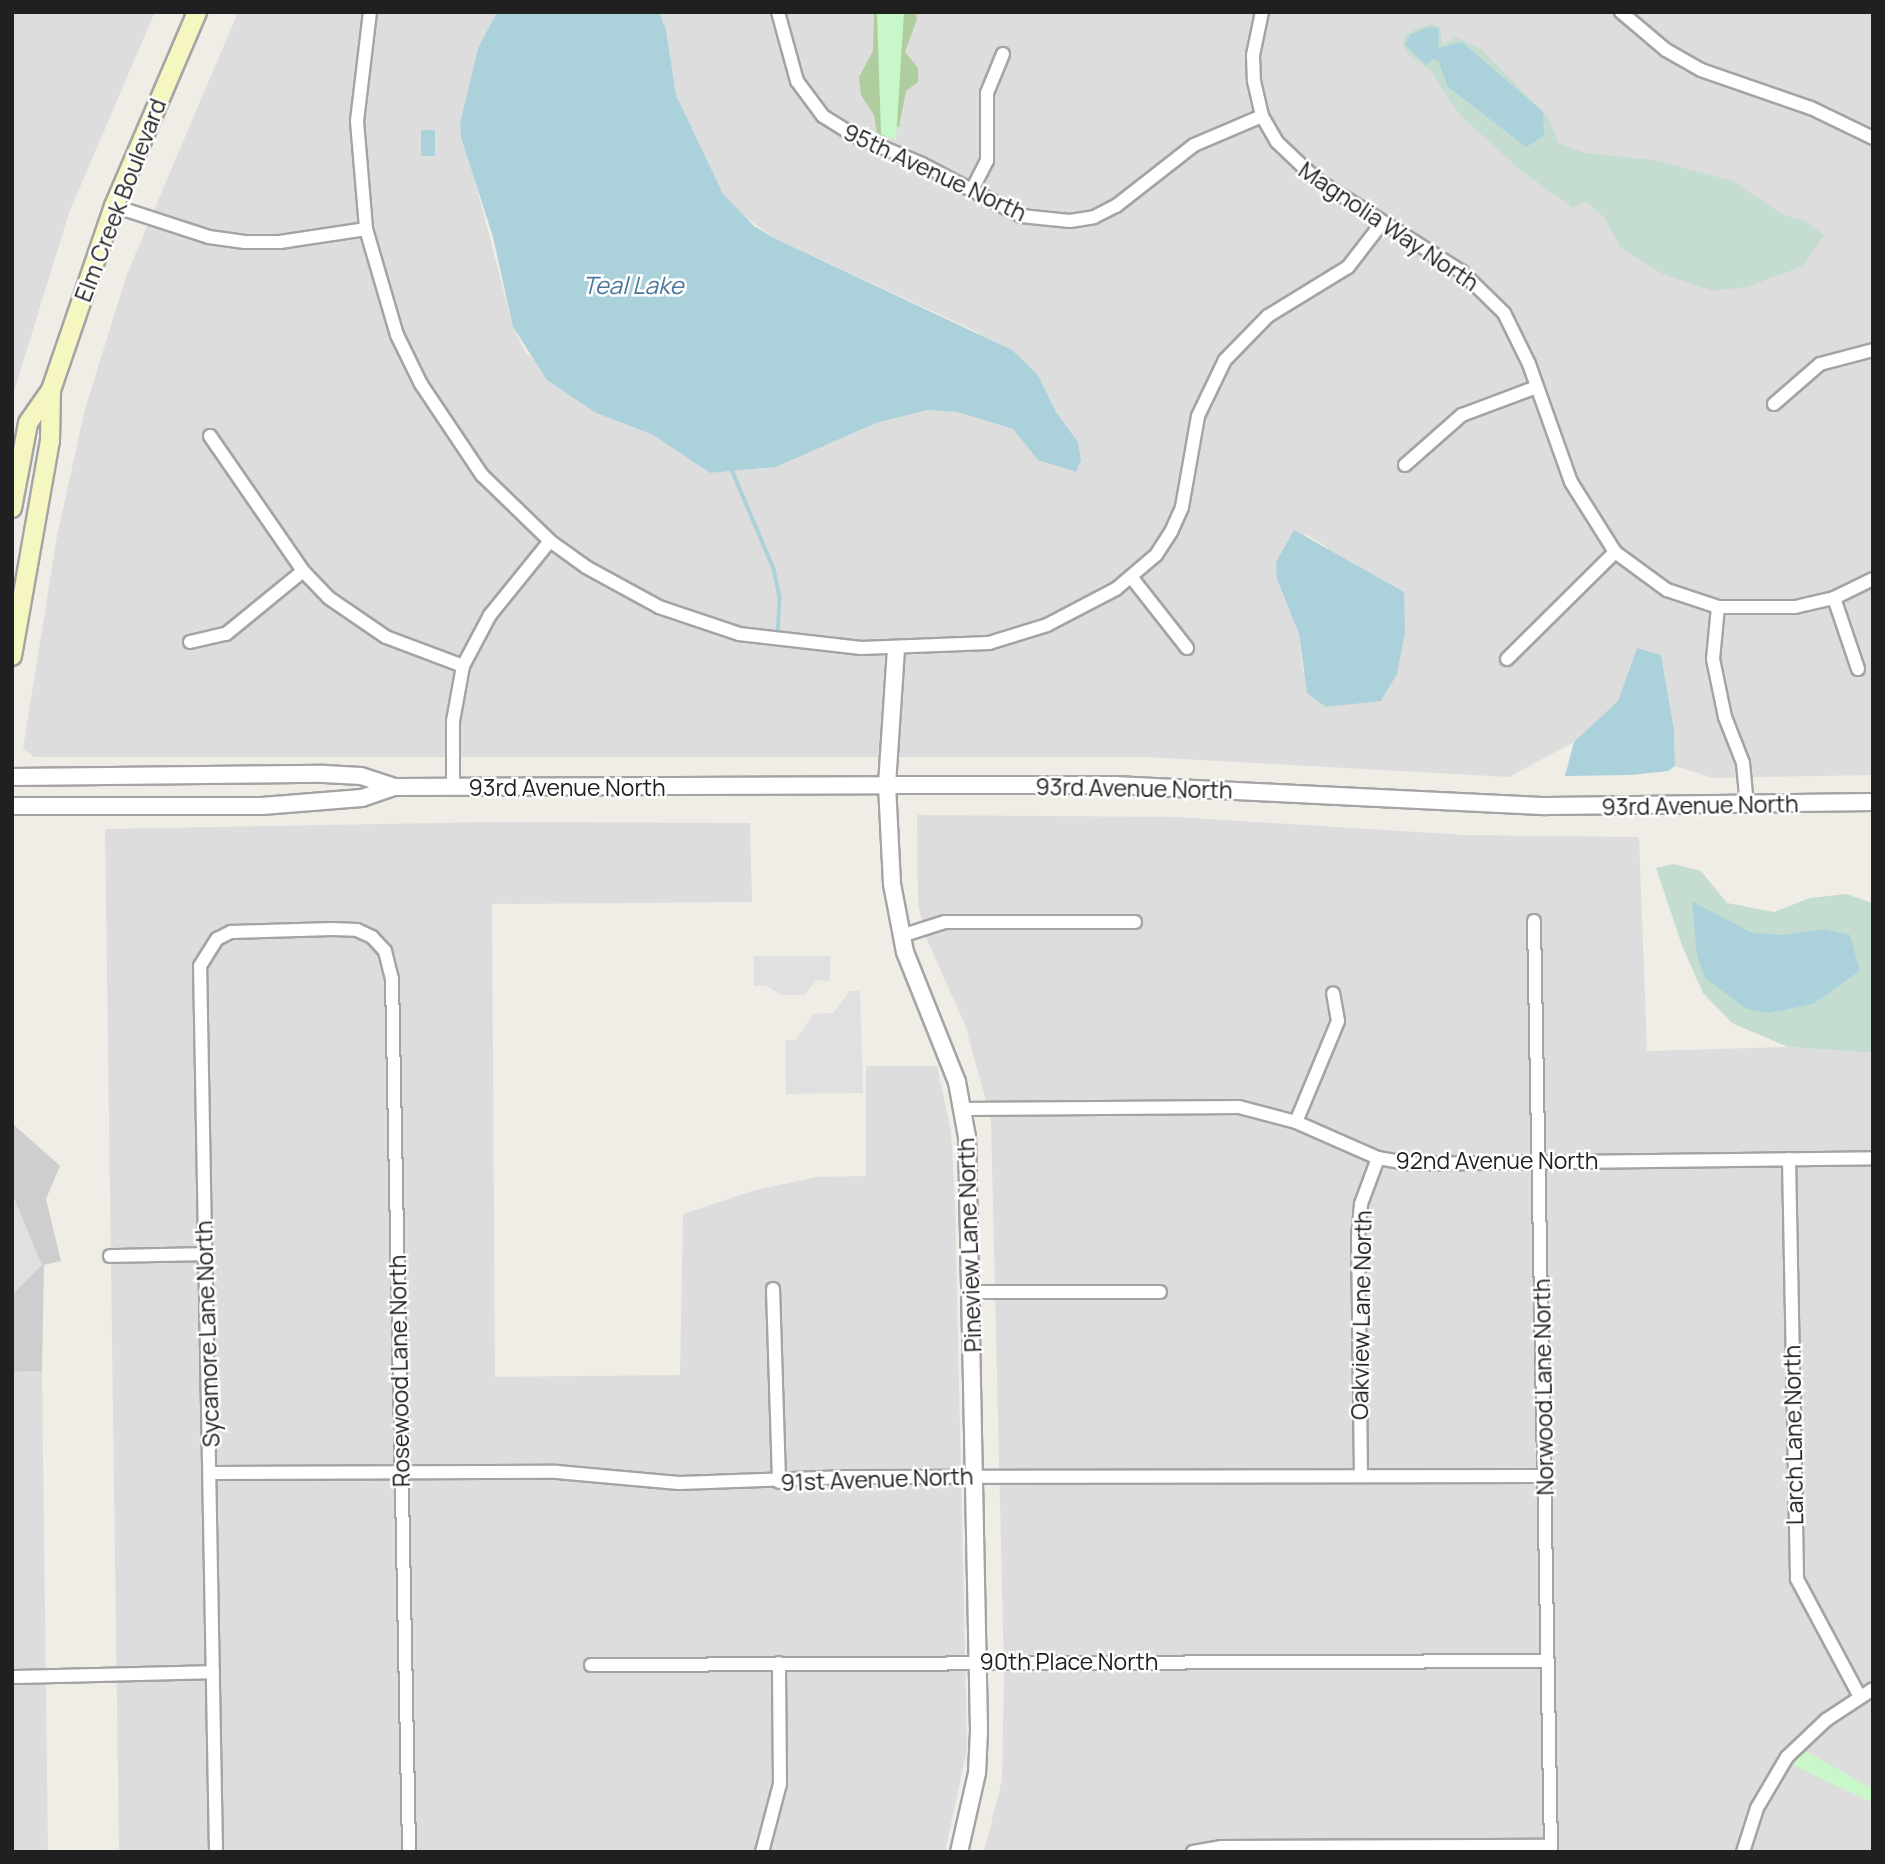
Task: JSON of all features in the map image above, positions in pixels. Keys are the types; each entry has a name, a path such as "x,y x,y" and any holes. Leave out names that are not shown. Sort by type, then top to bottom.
{"main road":[{"name":"Elm Creek Boulevard","path":"12,508 28,424 51,390 114,206 197,12"},
{"name":"Elm Creek Boulevard","path":"12,656 50,441 51,390"}],"street":[{"path":"370,12 357,121 366,229 397,335 421,384 482,475 550,541 621,588 699,622 807,645 895,649 967,645 1021,635 1071,615 1132,578 1171,532 1182,507 1198,416 1224,360 1268,316 1348,267 1382,223"},
{"name":"95th Avenue North","path":"778,12 797,81 822,116 853,135 972,190 1021,216 1070,221 1094,216 1116,206 1194,145 1262,116"},
{"name":"Magnolia Way North","path":"1262,12 1252,69 1262,116 1295,163 1484,291 1518,337 1571,482 1615,552 1667,590 1718,607 1796,607 1834,598 1873,579"},
{"path":"1621,12 1666,50 1701,70 1811,108 1873,138"},
{"path":"972,190 987,162 987,93 1003,54"},
{"path":"114,206 209,237 245,242 280,242 366,229"},
{"path":"1774,404 1820,364 1873,351"},
{"path":"1405,465 1462,415 1538,387"},
{"path":"210,436 303,571 350,614 386,637 463,666"},
{"path":"453,788 453,722 463,666 490,615 550,541"},
{"path":"1507,659 1615,552"},
{"path":"190,642 226,634 303,571"},
{"path":"1132,578 1187,648"},
{"path":"1834,598 1858,669"},
{"path":"1718,607 1713,659 1725,717 1743,764 1746,805"},
{"name":"Pineview Lane North","path":"895,649 887,785 887,850 901,936 963,1109 971,1292 978,1661 977,1773 959,1852"},
{"name":"93rd Avenue North","path":"12,777 324,774 361,776 394,787 453,788 1126,786 1546,806 1873,802"},
{"name":"93rd Avenue North","path":"12,806 262,806 362,798 394,787"},
{"name":"Norwood Lane North","path":"1534,921 1551,1849"},
{"path":"901,936 945,922 1135,922"},
{"name":"Sycamore Lane North","path":"216,1852 200,979 206,951 217,939 248,929 332,929"},
{"name":"Rosewood Lane North","path":"332,929 357,930 372,937 385,951 390,966 409,1852"},
{"path":"1296,1122 1338,1021 1333,993"},
{"name":"92nd Avenue North","path":"963,1109 1239,1107 1296,1122 1378,1158 1411,1164 1873,1158"},
{"name":"Oakview Lane North","path":"1361,1476 1358,1238 1362,1205 1378,1158"},
{"name":"Larch Lane North","path":"1789,1159 1797,1579 1859,1696"},
{"path":"110,1256 204,1254"},
{"path":"773,1289 779,1482"},
{"path":"971,1292 1160,1292"},
{"name":"91st Avenue North","path":"211,1473 586,1473 679,1483 974,1476 1544,1476"},
{"name":"90th Place North","path":"591,1665 978,1661 1548,1661"},
{"path":"762,1852 780,1784 779,1663"},
{"path":"12,1677 213,1672"},
{"path":"1743,1852 1757,1808 1787,1757 1859,1696 1873,1689"},
{"path":"1193,1852 1221,1847 1551,1849"}],"shaded area":[{"path":"12,12 155,12 69,213 12,398"},
{"path":"238,12 497,12 478,48 460,123 513,327 525,352 596,413 653,435 710,473 776,467 876,423 928,410 957,412 1013,429 1039,460 1078,442 1056,412 1038,375 975,331 774,238 741,214 723,194 691,134 676,95 666,29 659,12 1873,12 1873,775 1713,778 1675,766 1674,729 1661,655 1637,648 1618,701 1602,718 1574,742 1509,777 1145,757 34,757 23,749 57,536 85,409 127,274","holes":["1306,534 1328,548 1303,674 1299,634 1277,581"]},
{"path":"917,815 1177,817 1465,835 1639,837 1647,1051 1788,1047 1873,1053 1873,1789 1805,1751 1794,1765 1873,1803 1873,1852 984,1852 1002,1780 1004,1674 991,1119 965,1025 925,935 918,904"},
{"path":"492,822 750,823 752,902 492,904 495,1377 680,1375 683,1214 756,1190 816,1177 866,1176 866,1066 937,1066 951,1131 955,1202 967,1749 945,1852 119,1852 105,829"},
{"path":"754,956 830,956 830,981 817,980 804,995 781,995 765,985 754,986"},
{"path":"850,991 860,991 863,1093 786,1094 785,1040 796,1040 813,1014 833,1013"},
{"path":"12,1123 60,1166 46,1199 61,1261 44,1265 42,1371 12,1372"},
{"path":"12,1193 42,1265 12,1295"},
{"path":"42,1371 48,1852 12,1852 12,1372"}],"green space":[{"path":"874,12 916,12 917,19 905,52 918,68 918,82 906,91 899,127 888,125 885,137 877,133 874,115 861,95 859,77 873,51"},
{"path":"877,12 904,12 896,140 881,134"},
{"path":"1430,24 1440,27 1443,45 1456,37 1481,49 1549,118 1558,143 1585,153 1654,160 1733,181 1784,215 1805,221 1824,235 1803,266 1747,287 1712,291 1661,273 1621,248 1603,216 1585,201 1573,208 1520,170 1458,113 1431,71 1409,55 1402,43 1406,34"},
{"path":"1674,864 1701,871 1727,903 1774,912 1810,898 1846,894 1873,903 1873,1053 1788,1047 1732,1023 1703,993 1683,948 1656,868"},
{"path":"1805,1751 1873,1789 1873,1803 1793,1765"}],"water":[{"name":"Teal Lake","path":"497,12 659,12 666,29 676,95 723,194 754,226 774,238 1012,350 1038,375 1056,412 1078,442 1081,460 1076,472 1038,460 1013,429 957,412 928,410 876,423 776,467 710,473 653,435 596,413 547,380 513,327 493,237 461,137 460,123 478,48"},
{"path":"1429,27 1439,29 1438,48 1462,42 1543,112 1544,136 1526,147 1447,86 1439,62 1433,59 1426,65 1405,45 1411,34"},
{"path":"421,130 435,130 435,156 421,156"},
{"path":"1294,530 1404,592 1405,633 1397,674 1381,701 1326,707 1307,693 1299,634 1277,580 1276,562"},
{"path":"1637,648 1661,655 1674,729 1675,766 1668,771 1632,775 1565,776 1574,742 1618,701"},
{"path":"1692,901 1752,933 1783,935 1823,929 1850,935 1860,971 1813,1004 1769,1013 1746,1009 1705,978 1697,956"}],"waterway":[{"path":"733,472 774,569 780,598 778,632"}]}
